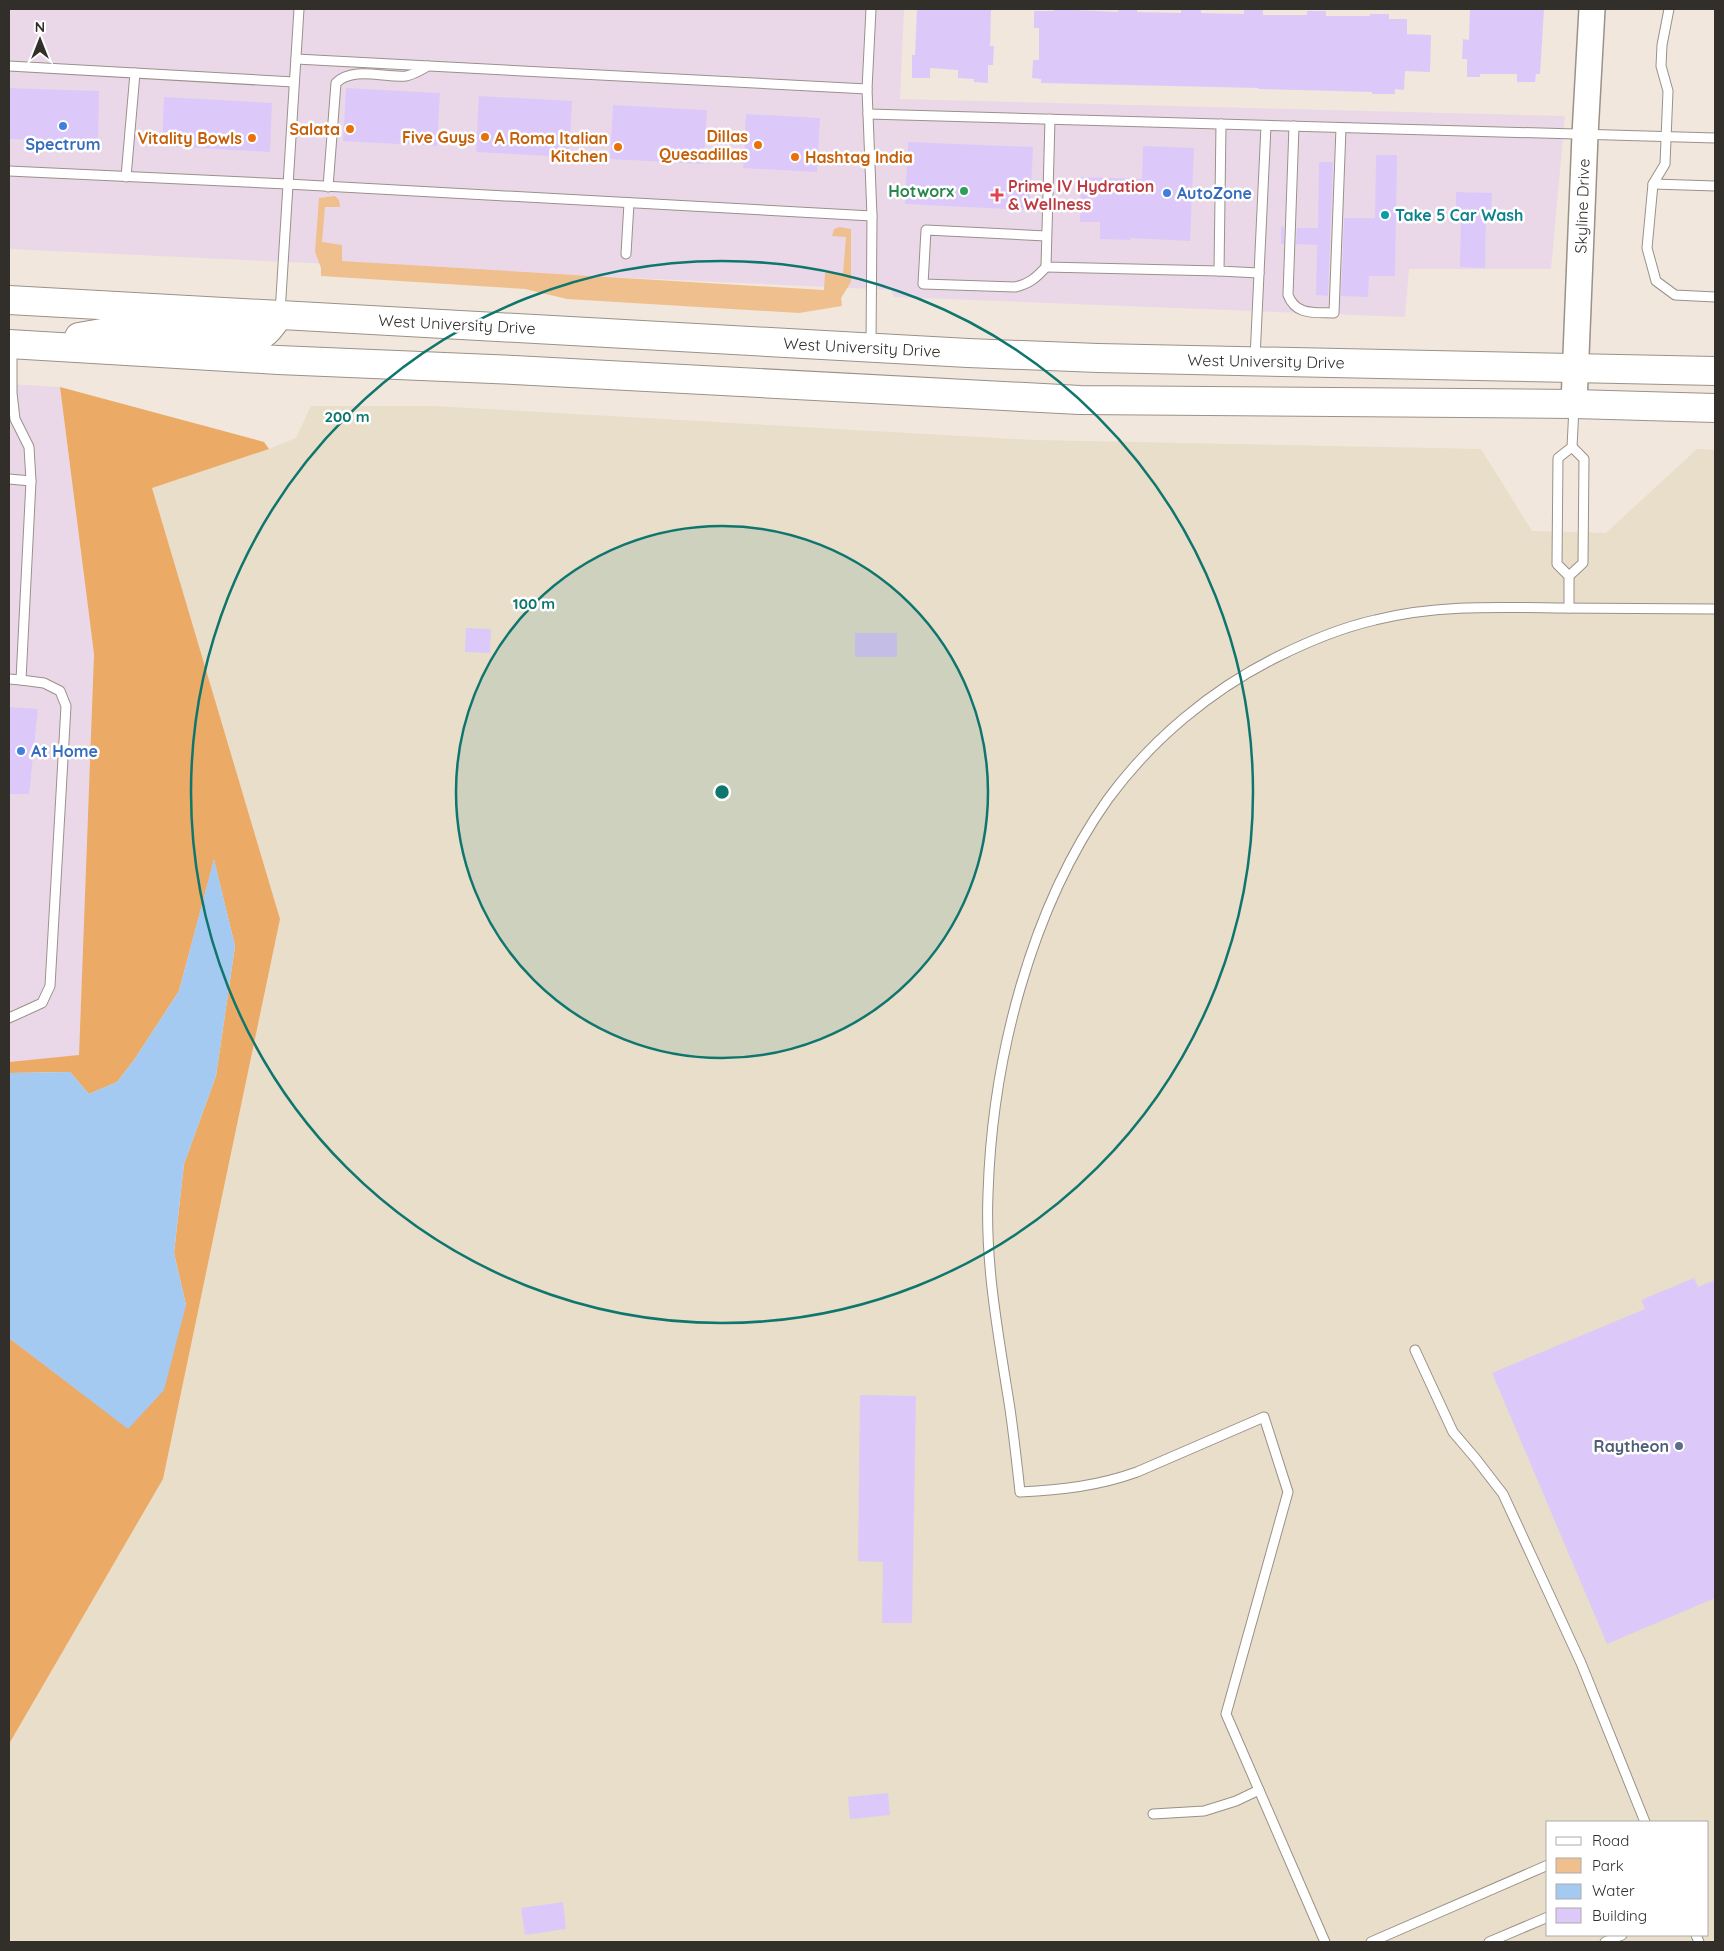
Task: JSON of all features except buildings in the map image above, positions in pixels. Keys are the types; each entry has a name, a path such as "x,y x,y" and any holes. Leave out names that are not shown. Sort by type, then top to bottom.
{"highway":[{"name":"West University Drive","path":"9,300 871,348 1098,358 1715,371"},
{"path":"17,345 120,330 250,339 259,338 280,315"},
{"path":"278,360 280,315"},
{"path":"17,345 1080,400 1574,404 1715,408"},
{"path":"595,374 620,367 835,378 848,372 871,348"},
{"path":"871,348 871,388"}],"street":[{"name":"Skyline Drive","path":"1574,404 1592,9"}],"lane":[{"path":"280,315 299,9"},
{"path":"870,9 867,88 872,216 871,348"},
{"path":"1669,9 1662,45 1661,66 1668,91 1665,164 1653,184 1647,248 1656,281 1675,295 1715,297"},
{"path":"296,59 867,88"},
{"path":"9,66 294,82"},
{"path":"328,187 336,83 341,77 352,74 406,76 428,66"},
{"path":"126,177 135,73"},
{"path":"868,114 1715,138"},
{"path":"1046,236 926,230 923,284 1015,287 1034,280 1046,267 1050,120"},
{"path":"1219,272 1221,124"},
{"path":"1254,360 1266,126"},
{"path":"1294,126 1288,295 1291,304 1301,311 1334,313 1341,128"},
{"path":"9,171 872,216"},
{"path":"1653,184 1715,186"},
{"path":"626,254 629,203"},
{"path":"1046,267 1259,273"},
{"path":"17,345 12,394 15,419 29,447 30,481 21,680"},
{"path":"1569,576 1584,563 1584,459 1572,447 1574,404"},
{"path":"1569,608 1569,576 1557,564 1558,458 1572,447"},
{"path":"9,479 30,481"},
{"path":"1326,1942 1226,1714 1288,1492 1264,1417 1116,1480 1074,1488 1020,1492 994,1315 988,1222 989,1168 996,1101 1014,1011 1032,954 1054,896 1070,862 1109,799 1141,759 1188,714 1213,695 1255,668 1290,650 1333,632 1377,619 1444,608 1715,609"},
{"path":"9,679 44,683 60,691 66,706 50,986 42,1002 9,1018"},
{"path":"9,1014 19,1014"},
{"path":"1415,1350 1453,1432 1503,1494 1581,1662 1645,1821"},
{"path":"1153,1814 1204,1811 1236,1801 1259,1790"},
{"path":"1371,1942 1546,1866"},
{"path":"1489,1942 1546,1918"},
{"path":"1605,1942 1620,1936"}],"shaded area":[{"path":"9,9 904,9 900,99 1565,116 1551,269 1409,269 1405,317 894,297 891,290 9,249"},
{"path":"9,384 60,387 94,654 79,1056 9,1062"},
{"path":"60,387 264,442 269,449 152,488 280,919 163,1479 9,1744 9,1338 128,1428 186,1305 174,1253 184,1164 216,1076 235,946 214,860 179,991 134,1060 117,1082 89,1094 70,1072 9,1073 9,1062 79,1055 94,654"},
{"name":"Raytheon","path":"311,406 434,406 1032,440 1481,449 1532,531 1606,533 1697,449 1715,450 1715,1942 9,1942 9,1744 163,1479 280,919 152,488 269,449 296,438"}],"green space":[{"path":"335,196 339,200 340,207 325,207 322,242 342,245 342,261 824,290 825,273 843,273 846,237 832,236 834,229 840,227 851,229 851,282 841,298 842,306 799,313 567,299 525,289 321,276 321,268 315,252 319,198"}],"water":[{"path":"214,859 235,946 216,1076 184,1164 174,1253 186,1305 164,1390 128,1429 9,1338 9,1073 70,1072 89,1094 117,1082 134,1060 179,991"}],"place":[{"name":"Spectrum","path":"63,126"},
{"name":"Salata","path":"350,129"},
{"name":"Five Guys","path":"485,137"},
{"name":"Vitality Bowls","path":"252,138"},
{"name":"Dillas Quesadillas","path":"758,145"},
{"name":"A Roma Italian Kitchen","path":"618,147"},
{"name":"Hashtag India","path":"795,157"},
{"name":"Hotworx","path":"964,191"},
{"name":"AutoZone","path":"1167,193"},
{"name":"Prime IV Hydration & Wellness","path":"997,195"},
{"name":"Take 5 Car Wash","path":"1385,215"},
{"name":"At Home","path":"21,751"},
{"name":"Raytheon","path":"1679,1446"}]}
